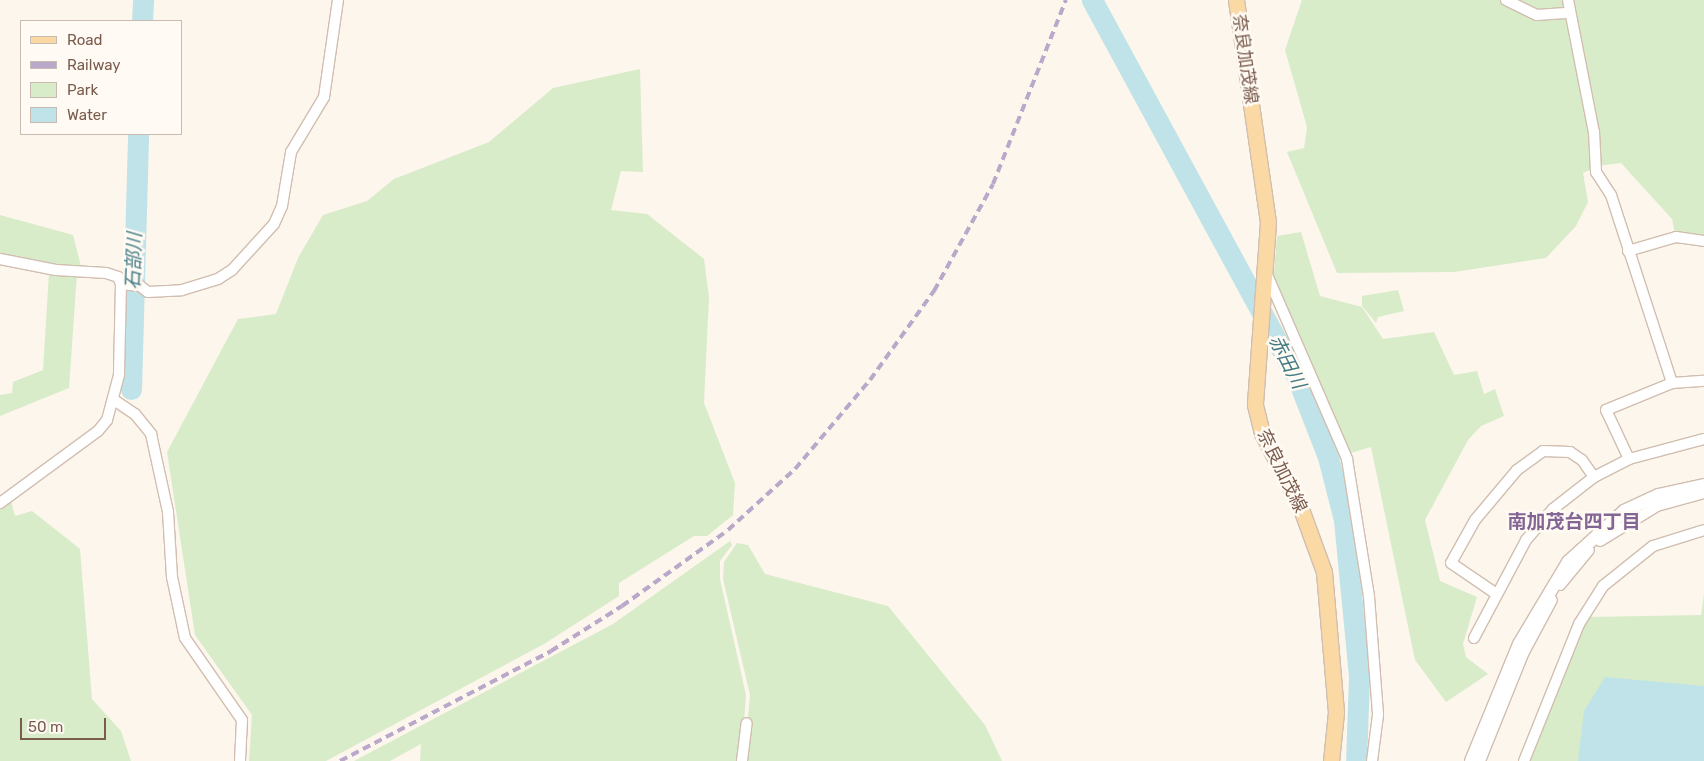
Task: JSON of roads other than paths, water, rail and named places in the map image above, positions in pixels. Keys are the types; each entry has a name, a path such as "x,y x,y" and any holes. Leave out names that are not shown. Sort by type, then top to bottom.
{"main road":[{"name":"奈良加茂線","path":"1236,0 1263,175 1268,222 1265,274 1256,345 1254,393 1258,424 1300,506 1324,572 1336,712 1331,761"}],"street":[{"path":"123,285 140,286 148,292 182,290 218,279 232,270 274,224 282,206 291,152 324,97 338,0"},
{"path":"1506,0 1537,15 1569,12"},
{"path":"1568,0 1569,12 1581,56 1596,172 1609,189 1672,383"},
{"path":"1628,251 1676,237 1704,241"},
{"path":"0,259 56,270 106,272 118,277 123,285 120,362 114,400 98,431 0,503"},
{"path":"1265,274 1347,459 1369,597 1378,714 1372,761"},
{"path":"1629,459 1606,410 1672,383 1704,381"},
{"path":"114,400 135,414 151,434 168,512 172,577 185,638 242,720 240,761"},
{"path":"1474,638 1495,593 1539,524 1594,477 1629,459 1704,439"},
{"path":"1495,593 1451,563 1501,487 1543,450 1570,452 1582,460 1594,477"},
{"path":"1472,761 1519,644 1568,562 1624,512 1658,495 1704,485"},
{"path":"1480,761 1523,654 1571,570 1624,523 1657,506 1704,493"},
{"path":"1524,761 1580,624 1604,586 1654,546 1704,530"},
{"path":"742,761 747,723"}],"water":[{"path":"1605,677 1704,686 1704,761 1578,761 1584,711"}],"waterway":[{"name":"石部川","path":"142,20 143,0"},
{"name":"赤田川","path":"1092,0 1298,380 1328,457 1344,520 1359,677 1356,761"},
{"name":"石部川","path":"131,389 138,135"}],"railway":[{"path":"340,761 551,651 622,606 728,530 795,469 870,380 934,291 993,184 1066,0"}],"district":[{"name":"南加茂台四丁目","path":"1574,522"}]}
